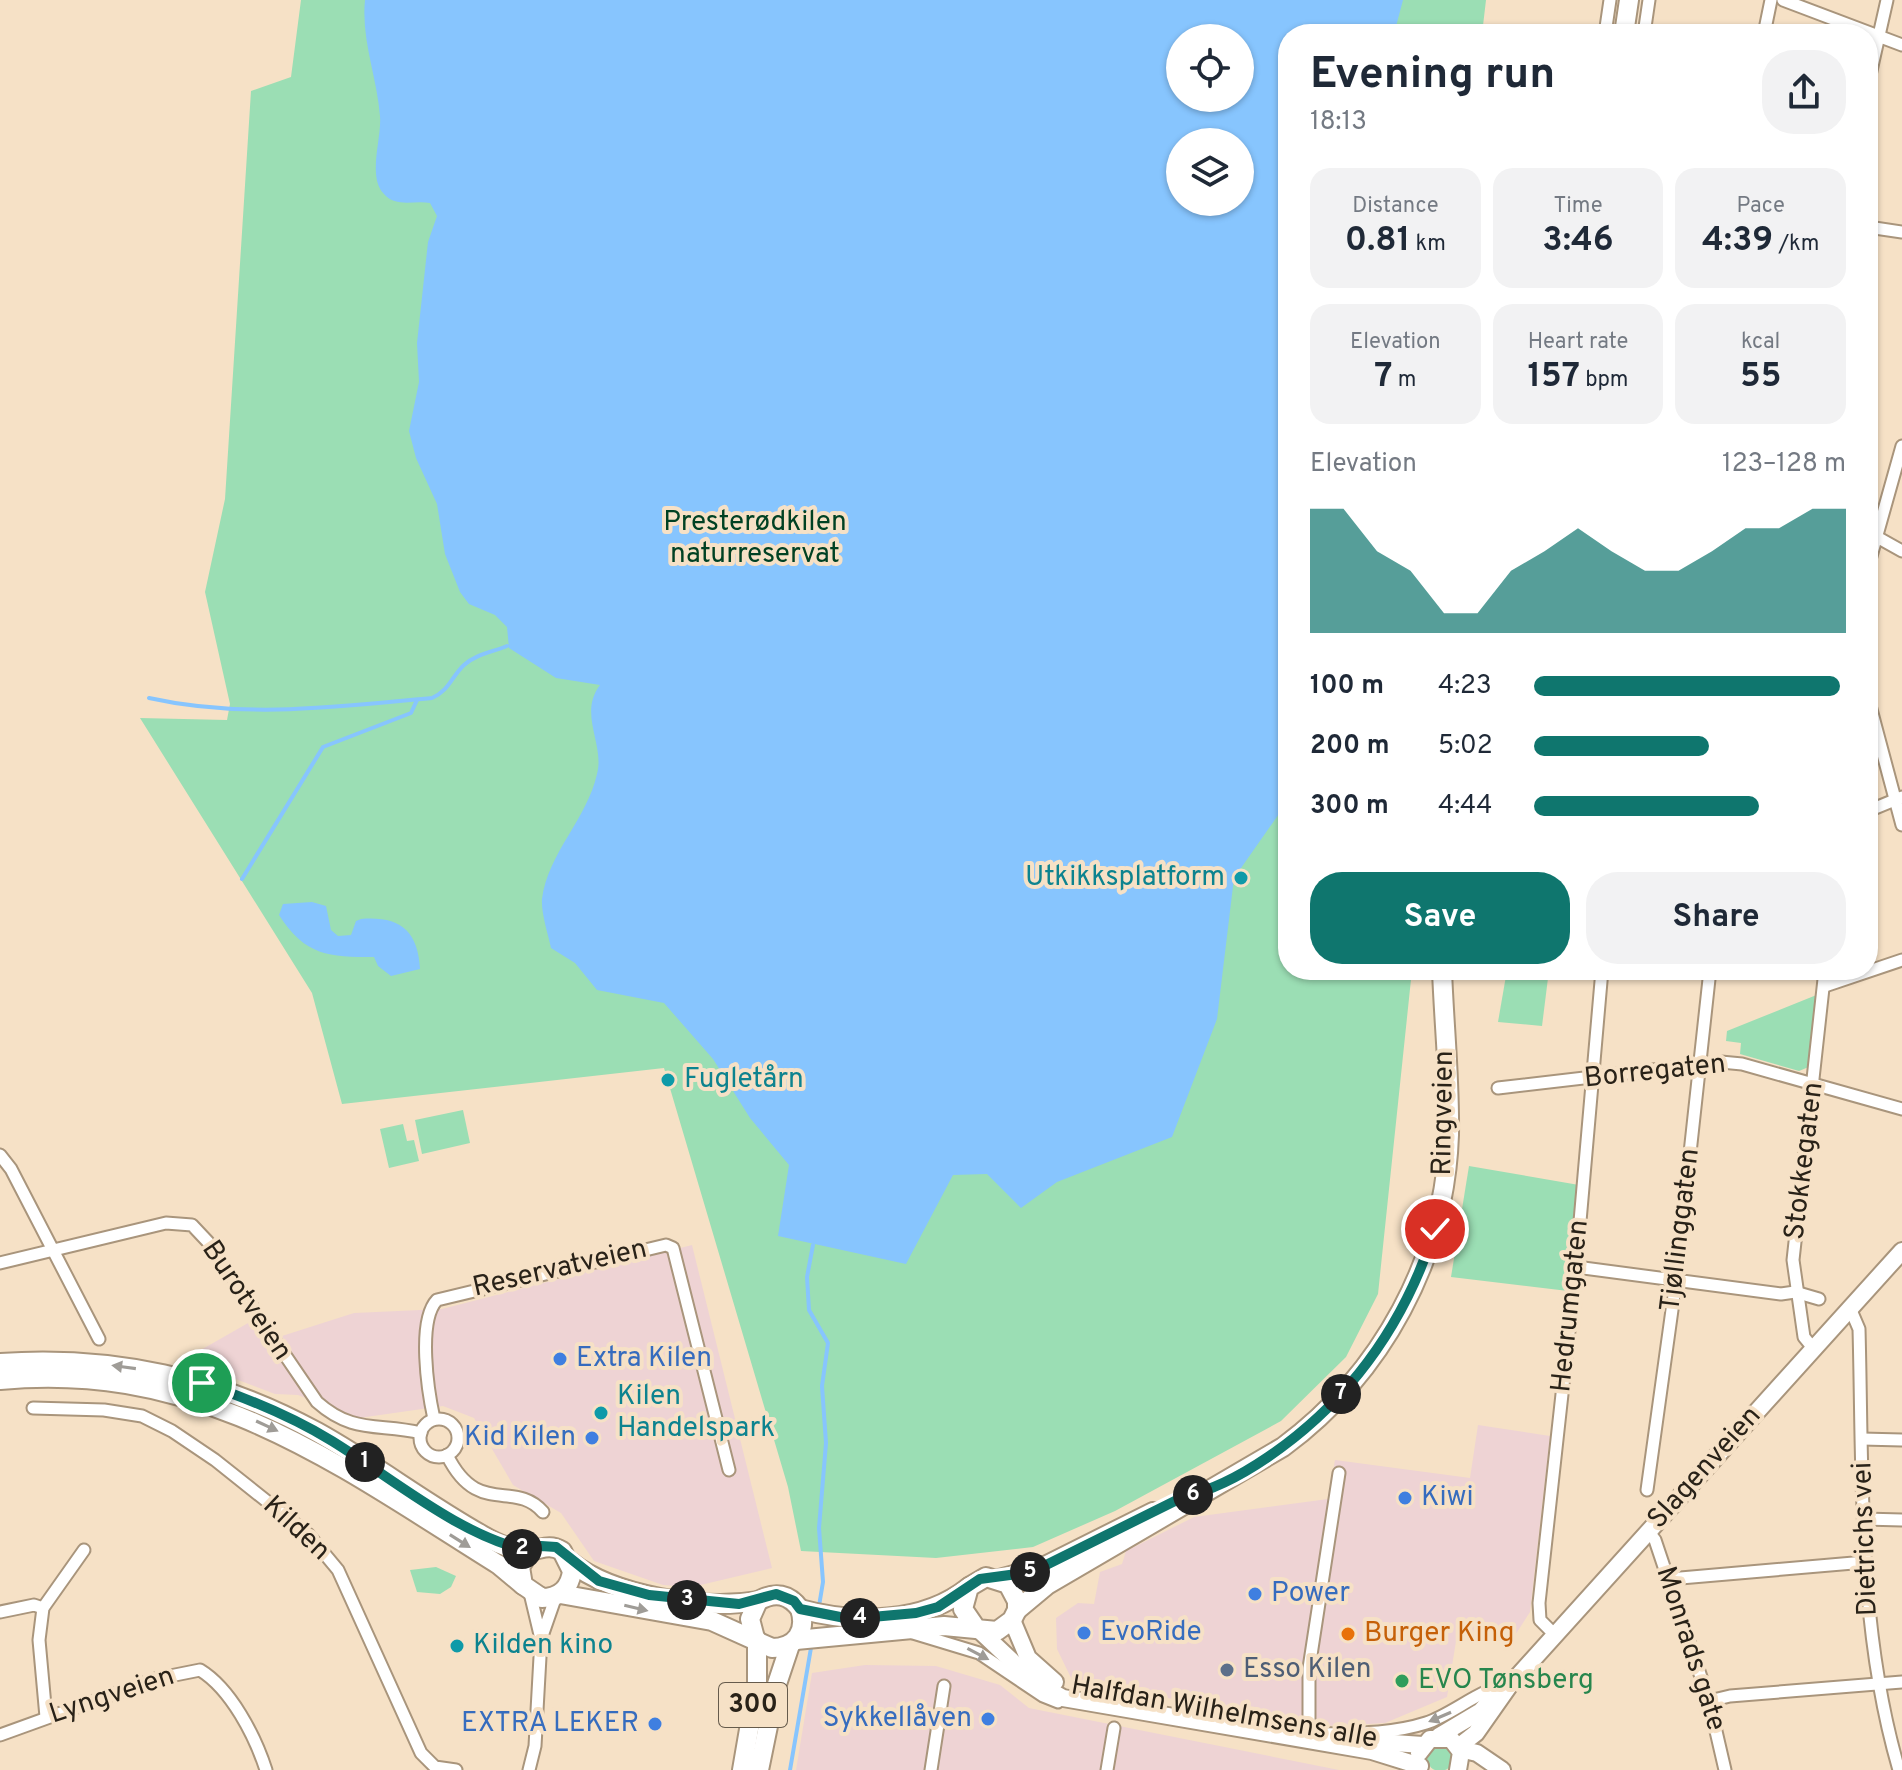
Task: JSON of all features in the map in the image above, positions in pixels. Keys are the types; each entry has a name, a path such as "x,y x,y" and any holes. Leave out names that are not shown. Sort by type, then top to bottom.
{"main road":[{"path":"1625,24 1629,0"},
{"name":"Ringveien","path":"803,1640 944,1626 997,1631 1047,1585 1260,1462 1317,1419 1375,1354 1413,1289 1435,1229 1446,1169 1448,1090 1442,980"},
{"name":"Slagenveien","path":"1423,1745 1481,1711 1509,1686 1902,1251"},
{"path":"0,1363 105,1364 170,1375 238,1395 318,1433 483,1536 530,1551"},
{"path":"0,1380 109,1381 167,1392 232,1411 324,1456 499,1565 526,1589 542,1598 558,1595 712,1621 772,1648 803,1640 804,1620 812,1612 786,1596 713,1604 649,1595 599,1581 570,1562 556,1547 541,1546 530,1551 520,1567 526,1589"},
{"name":"Ringveien","path":"812,1612 850,1619 916,1613 947,1602 986,1577 999,1579 1043,1567 1185,1496 1204,1492"},
{"path":"558,1595 571,1580 570,1562"},
{"path":"999,1579 1014,1591 1014,1615"},
{"path":"969,1587 963,1609 977,1628"},
{"path":"756,1639 750,1619 758,1601"},
{"name":"Halfdan Wilhelmsens alle","path":"1014,1615 1028,1658 1040,1672 1068,1689 1309,1734 1423,1745"},
{"name":"Halfdan Wilhelmsens alle","path":"977,1628 1033,1681 1063,1698 1372,1751 1421,1768"},
{"name":"300","path":"742,1770 757,1683 756,1639"},
{"name":"300","path":"759,1770 776,1687 803,1640"},
{"name":"Slagenveien","path":"1459,1748 1482,1725 1509,1686"},
{"path":"1439,1736 1451,1739 1459,1748 1462,1761 1458,1770"},
{"path":"1421,1768 1423,1745"},
{"path":"1459,1748 1477,1753 1502,1770"}],"street":[{"path":"1606,24 1610,0"},
{"path":"1645,24 1649,0"},
{"path":"1766,24 1771,0"},
{"path":"1783,0 1848,24"},
{"path":"1878,44 1887,0"},
{"path":"1880,36 1902,45"},
{"path":"1878,228 1902,232"},
{"path":"1878,516 1902,446"},
{"path":"1878,537 1902,551"},
{"path":"1878,732 1898,799 1902,825"},
{"path":"1878,807 1898,799"},
{"path":"1878,968 1902,960"},
{"name":"Hedrumgaten","path":"1555,1635 1540,1620 1538,1610 1576,1267 1601,980"},
{"name":"Tjøllinggaten","path":"1647,1490 1676,1281 1709,980"},
{"name":"Stokkegaten","path":"1813,1348 1804,1337 1795,1292 1793,1260 1825,980"},
{"path":"1825,986 1843,980"},
{"name":"Borregaten","path":"1498,1088 1700,1064 1742,1064 1902,1109"},
{"path":"0,1155 54,1250 99,1339"},
{"name":"Burotveien","path":"0,1263 166,1223 195,1220 317,1402 333,1416 351,1425 421,1433"},
{"name":"Reservatveien","path":"434,1419 426,1382 427,1324 428,1313 437,1300 666,1245 673,1248 684,1282 729,1470"},
{"path":"1576,1267 1776,1294 1795,1292 1819,1299"},
{"name":"Dietrichs vei","path":"1850,1308 1859,1329 1865,1562 1877,1686 1899,1770"},
{"name":"Kilden","path":"33,1408 104,1410 142,1416 172,1431 215,1460 308,1534 338,1570 421,1753 435,1767 456,1770"},
{"path":"434,1419 447,1420 458,1434 457,1445 447,1455 438,1457 427,1453 421,1443 421,1433 434,1419"},
{"path":"1862,1439 1902,1440"},
{"path":"447,1455 470,1488 487,1495 534,1504 543,1512"},
{"path":"1339,1473 1309,1668 1309,1734 1375,1732 1418,1725 1448,1715 1496,1686 1509,1686"},
{"path":"1864,1519 1902,1520"},
{"name":"Monrads gate","path":"1648,1531 1669,1579 1709,1701 1725,1770"},
{"path":"46,1717 39,1640 43,1608 84,1550"},
{"path":"1669,1579 1865,1562"},
{"path":"526,1589 541,1639"},
{"path":"529,1770 535,1746 541,1639 558,1595"},
{"path":"0,1612 34,1605 43,1608"},
{"path":"904,1632 948,1641 979,1653 1043,1696 1060,1703 1083,1703"},
{"name":"Lyngveien","path":"0,1735 155,1679 200,1670 218,1683 250,1732 266,1770"},
{"path":"1709,1701 1730,1696 1902,1682"},
{"path":"931,1770 944,1686"},
{"path":"1107,1770 1114,1728"}],"shaded area":[{"path":"692,1245 772,1568 692,1587 663,1585 594,1561 561,1513 513,1485 474,1418 443,1406 359,1418 298,1395 275,1394 201,1366 192,1355 264,1314 282,1336 354,1313 442,1309"},
{"path":"1478,1425 1550,1436 1530,1612 1510,1643 1457,1635 1447,1697 1385,1723 1333,1726 1073,1682 1057,1649 1056,1618 1078,1603 1094,1604 1100,1572 1122,1564 1126,1551 1194,1517 1328,1499 1335,1460 1470,1478"},
{"path":"865,1665 936,1666 1000,1685 1029,1708 1339,1770 796,1770 812,1673"}],"green space":[{"name":"Presterødkilen naturreservat","path":"301,0 1486,0 1483,24 1278,24 1278,980 1411,980 1378,1294 1346,1357 1281,1421 1115,1511 1033,1547 936,1558 801,1551 788,1487 664,1068 342,1104 312,993 140,718 227,720 230,704 205,592 225,499 251,91 291,77"},
{"path":"1505,980 1548,980 1542,1026 1498,1022"},
{"path":"1819,994 1811,1066 1799,1071 1740,1054 1741,1043 1726,1041 1727,1031"},
{"path":"463,1110 470,1143 422,1154 415,1120"},
{"path":"403,1124 407,1141 414,1140 419,1161 389,1168 380,1129"},
{"path":"1469,1166 1579,1185 1568,1291 1451,1277"},
{"path":"436,1567 456,1576 451,1587 440,1594 417,1592 410,1570"},
{"path":"1440,1745 1449,1749 1453,1758 1449,1767 1440,1771 1431,1767 1427,1758 1431,1749"}],"water":[{"name":"Presterødkilen naturreservat","path":"365,0 1403,0 1397,24 1278,24 1278,815 1234,878 1217,1019 1172,1137 1057,1182 1021,1208 987,1174 953,1175 906,1264 778,1236 789,1165 750,1118 713,1059 664,1003 597,990 575,963 551,948 542,899 552,866 585,806 597,774 599,763 591,707 600,685 556,678 509,648 507,627 495,615 469,604 460,592 445,554 437,504 416,458 409,431 419,382 417,343 428,242 437,216 430,203 394,201 379,187 376,168 380,116 367,44"},
{"path":"312,902 326,906 331,930 338,936 351,935 356,921 361,919 396,923 404,928 415,944 420,969 391,976 378,966 374,957 331,955 309,946 298,939 279,915 283,904"}],"waterway":[{"path":"149,698 255,710 432,698 469,661 507,646"},
{"path":"242,879 323,747 411,713 417,700"},
{"path":"813,1245 807,1277 809,1310 828,1343 822,1386 826,1443 819,1528 823,1582 819,1606"},
{"path":"790,1770 812,1642"}],"place":[{"name":"Utkikksplatform","path":"1241,878"},
{"name":"Fugletårn","path":"668,1080"},
{"name":"Extra Kilen","path":"560,1359"},
{"name":"Kilen Handelspark","path":"601,1413"},
{"name":"Kid Kilen","path":"592,1438"},
{"name":"Kiwi","path":"1405,1498"},
{"name":"Power","path":"1255,1594"},
{"name":"EvoRide","path":"1084,1633"},
{"name":"Burger King","path":"1348,1634"},
{"name":"Kilden kino","path":"457,1646"},
{"name":"Esso Kilen","path":"1227,1670"},
{"name":"EVO Tønsberg","path":"1402,1681"},
{"name":"Sykkellåven","path":"988,1719"},
{"name":"EXTRA LEKER","path":"655,1724"}],"route":[{"path":"202,1383 238,1395 318,1433 483,1536 500,1544 530,1551 541,1546 556,1547 582,1572 615,1587 713,1604 758,1601 776,1594 786,1596 800,1609 834,1618 916,1613 956,1598 980,1579 999,1579 1043,1567 1185,1496 1204,1492 1241,1473 1296,1437 1348,1388 1375,1354 1413,1289 1435,1229"}]}
